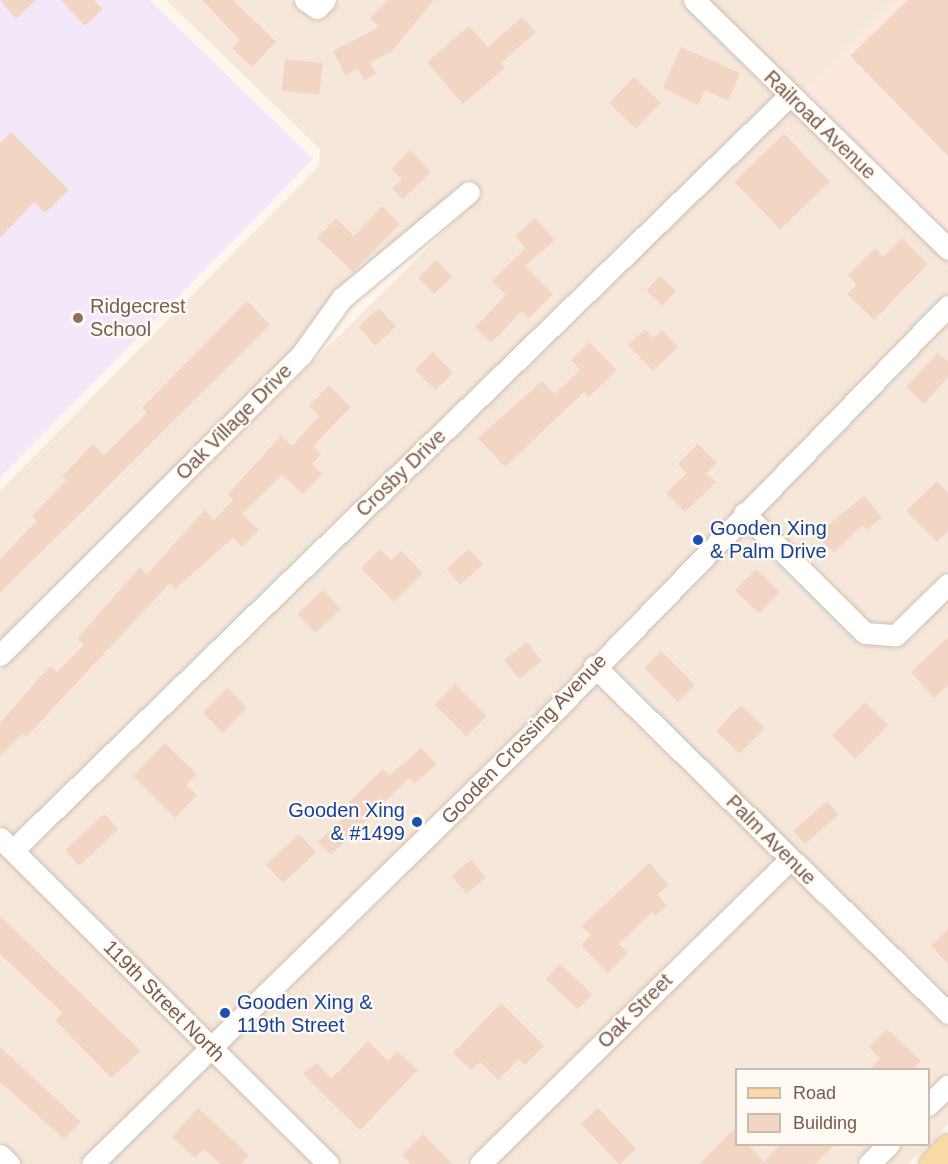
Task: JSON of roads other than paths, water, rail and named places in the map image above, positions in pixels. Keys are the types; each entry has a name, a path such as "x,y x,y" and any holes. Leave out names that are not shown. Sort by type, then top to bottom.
{"main road":[{"path":"933,1164 948,1148"}],"street":[{"name":"Railroad Avenue","path":"694,0 789,96 948,249"},
{"name":"Crosby Drive","path":"6,844 789,96"},
{"name":"Oak Village Drive","path":"0,655 301,355 342,298 469,192"},
{"name":"Gooden Crossing Avenue","path":"92,1164 387,879 948,306"},
{"path":"744,513 865,633 896,635 948,584"},
{"name":"Palm Avenue","path":"594,666 948,1014"},
{"name":"119th Street North","path":"6,844 328,1164"},
{"name":"Oak Street","path":"480,1164 790,859"},
{"path":"930,1103 948,1086"},
{"path":"869,1164 887,1146"},
{"path":"0,1155 9,1164"}],"place":[{"name":"Ridgecrest School","path":"78,318"},
{"name":"Gooden Xing & Palm Drive","path":"698,540"},
{"name":"Gooden Xing & #1499","path":"417,822"},
{"name":"Gooden Xing & 119th Street","path":"225,1013"}]}
